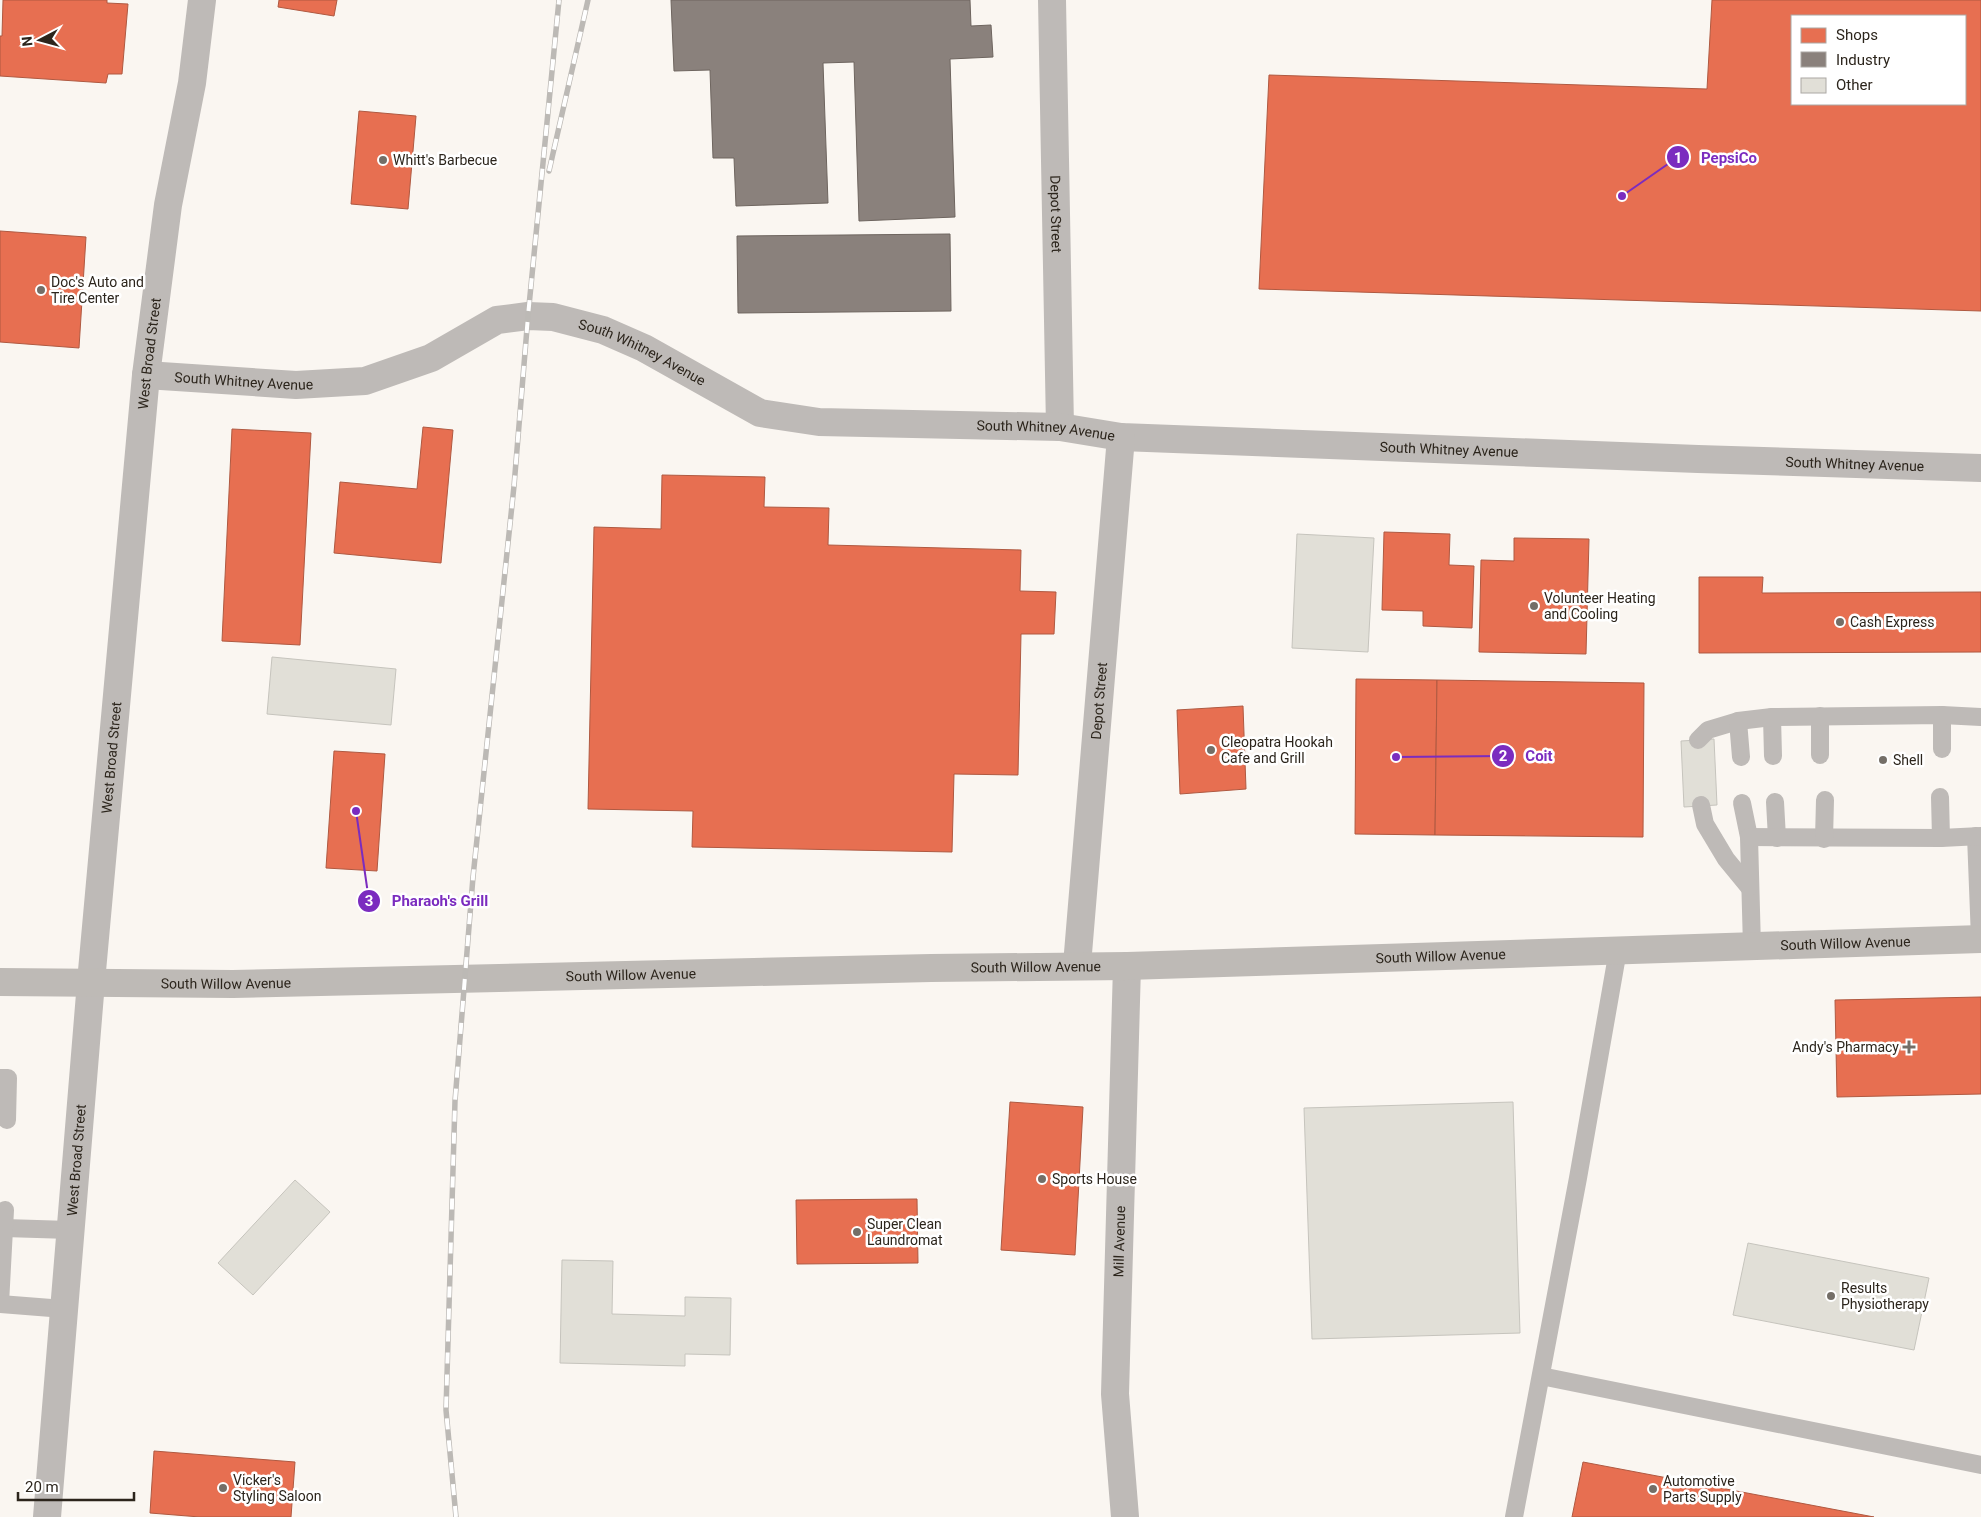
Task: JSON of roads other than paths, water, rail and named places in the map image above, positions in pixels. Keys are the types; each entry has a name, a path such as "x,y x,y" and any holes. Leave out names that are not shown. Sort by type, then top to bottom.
{"main road":[{"name":"South Willow Avenue","path":"0,982 233,984 1077,965 1127,966 1981,939"}],"street":[{"name":"West Broad Street","path":"47,1517 91,982 146,374 168,205 192,84 202,0"},
{"name":"Depot Street","path":"1052,0 1060,427"},
{"name":"South Whitney Avenue","path":"146,374 296,385 365,381 432,358 497,320 528,316 553,317 603,330 644,348 760,413 819,422 1060,427 1121,437 1981,468"},
{"name":"Depot Street","path":"1077,965 1121,437"},
{"name":"Mill Avenue","path":"1125,1517 1115,1394 1127,966"}],"lane":[{"path":"1942,715 1942,749"},
{"path":"1698,740 1708,730 1738,721 1772,717 1942,715 1981,717"},
{"path":"1820,716 1820,755"},
{"path":"1772,717 1773,756"},
{"path":"1738,721 1741,757"},
{"path":"1940,797 1941,838"},
{"path":"1824,839 1825,800"},
{"path":"1775,802 1777,838"},
{"path":"1742,803 1748,837 1752,947"},
{"path":"1701,805 1705,824 1726,859 1749,887"},
{"path":"1748,837 1824,839 1978,836 1981,939"},
{"path":"1514,1517 1578,1178 1618,950"},
{"path":"0,1078 8,1078 7,1120"},
{"path":"64,1309 0,1304 4,1219 70,1230"},
{"path":"1540,1376 1981,1466"}],"railway":[{"path":"456,1517 446,1410 455,1101 473,877 514,486 528,316 559,0"},
{"path":"549,171 588,0"}],"place":[{"name":"Whitt's Barbecue","path":"383,160"},
{"name":"PepsiCo","path":"1622,196"},
{"name":"Doc's Auto and Tire Center","path":"41,290"},
{"name":"Volunteer Heating and Cooling","path":"1534,606"},
{"name":"Cash Express","path":"1840,622"},
{"name":"Cleopatra Hookah Cafe and Grill","path":"1211,750"},
{"name":"Coit","path":"1396,757"},
{"name":"Shell","path":"1883,760"},
{"name":"Pharaoh's Grill","path":"356,811"},
{"name":"Andy's Pharmacy","path":"1909,1047"},
{"name":"Sports House","path":"1042,1179"},
{"name":"Super Clean Laundromat","path":"857,1232"},
{"name":"Results Physiotherapy","path":"1831,1296"},
{"name":"Vicker's Styling Saloon","path":"223,1488"},
{"name":"Automotive Parts Supply","path":"1653,1489"}]}
